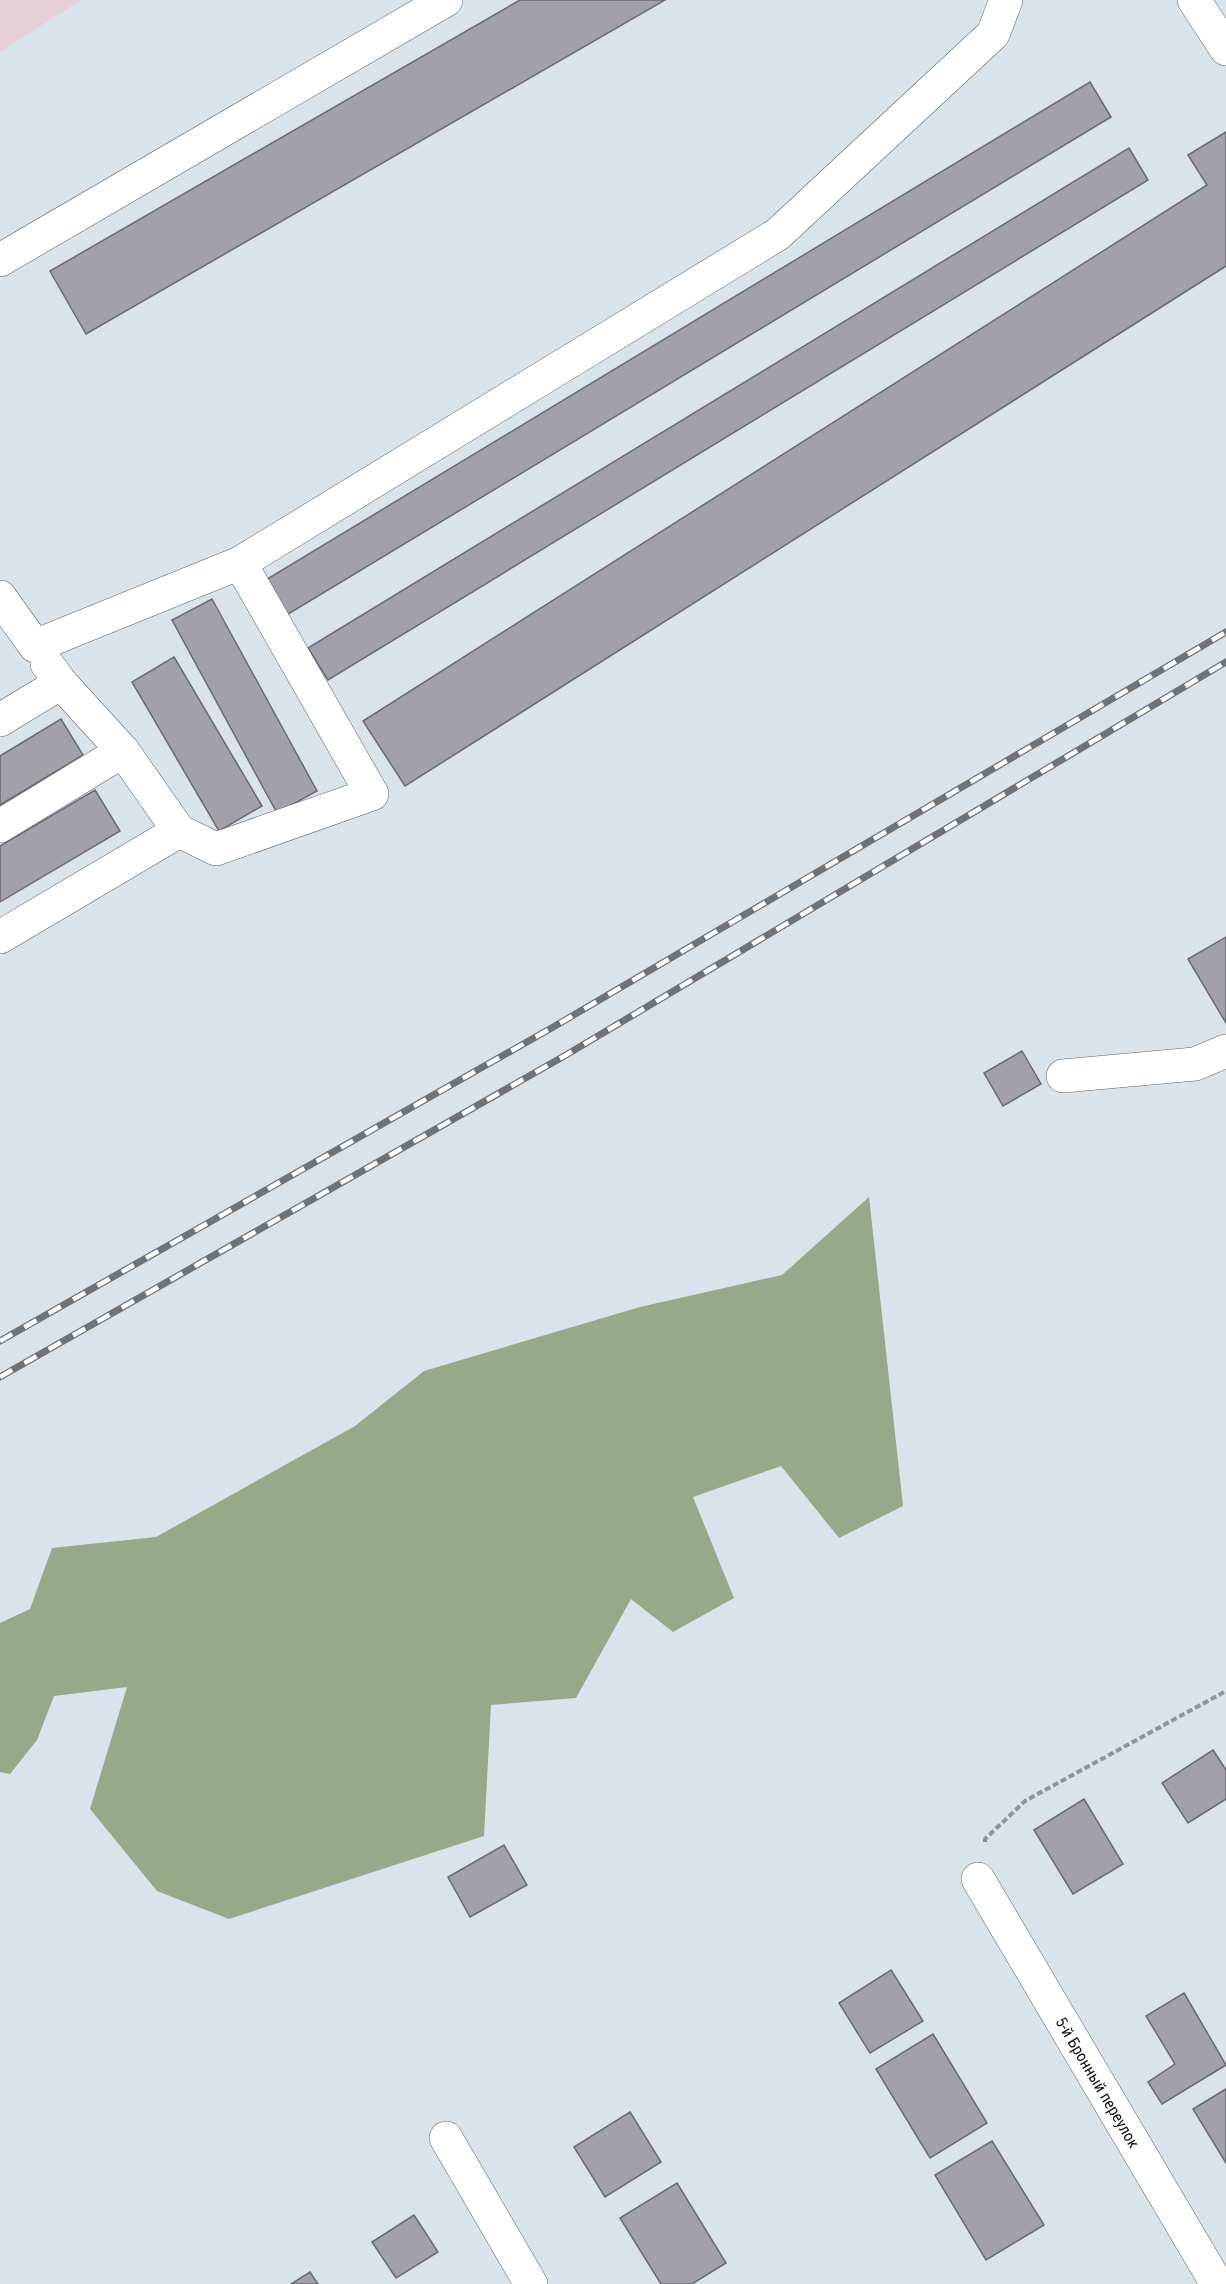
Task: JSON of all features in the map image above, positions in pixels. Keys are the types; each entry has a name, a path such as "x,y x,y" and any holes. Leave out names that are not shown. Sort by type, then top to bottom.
{"street":[{"path":"0,260 446,0"},
{"path":"35,646 240,563 778,234 993,34 1006,0"},
{"path":"1194,0 1226,49"},
{"path":"0,597 60,682 123,752 179,831 216,849 372,794 240,563"},
{"path":"0,720 60,682"},
{"path":"0,826 123,752"},
{"path":"0,937 179,831"},
{"path":"1064,1077 1195,1064 1226,1051"},
{"name":"5-й Бронный переулок","path":"978,1879 1217,2284"},
{"path":"446,2138 531,2284"}],"path":[{"path":"978,1879 985,1839 1025,1801 1226,1691"}],"shaded area":[{"path":"0,0 81,0 0,52"}],"green space":[{"path":"869,1197 903,1506 839,1538 781,1466 693,1497 734,1598 673,1632 631,1599 576,1698 491,1705 484,1836 229,1919 157,1891 90,1809 127,1687 54,1696 37,1740 10,1774 0,1772 0,1623 30,1609 52,1548 156,1537 355,1426 424,1371 640,1307 782,1275"}],"building":[{"path":"520,0 665,0 86,334 50,271"},
{"path":"1090,82 1111,117 285,616 264,581"},
{"path":"1226,132 1226,266 405,786 363,721 1207,185 1188,155"},
{"path":"1129,148 1148,180 328,680 308,648"},
{"path":"212,599 317,791 277,813 172,620"},
{"path":"174,657 262,806 219,831 132,682"},
{"path":"61,719 83,755 0,805 0,756"},
{"path":"95,790 120,831 0,902 0,846"},
{"path":"1226,937 1226,1023 1188,959"},
{"path":"1022,1051 1041,1084 1003,1106 984,1073"},
{"path":"1213,1750 1226,1770 1226,1799 1188,1823 1162,1783"},
{"path":"1084,1799 1123,1864 1073,1894 1034,1830"},
{"path":"504,1845 527,1885 470,1917 448,1877"},
{"path":"891,1970 923,2021 870,2053 839,2003"},
{"path":"1184,1993 1226,2065 1162,2104 1148,2082 1175,2064 1146,2016"},
{"path":"933,2034 987,2123 930,2158 876,2069"},
{"path":"1226,2089 1226,2163 1193,2109"},
{"path":"630,2112 661,2162 605,2197 574,2147"},
{"path":"992,2141 1044,2225 986,2260 935,2175"},
{"path":"677,2183 726,2263 692,2284 661,2284 620,2218"},
{"path":"414,2215 438,2252 396,2278 372,2242"},
{"path":"310,2272 318,2284 291,2284"}],"railway":[{"path":"0,1341 555,1026 1226,632"},
{"path":"0,1377 566,1055 1226,662"}]}
